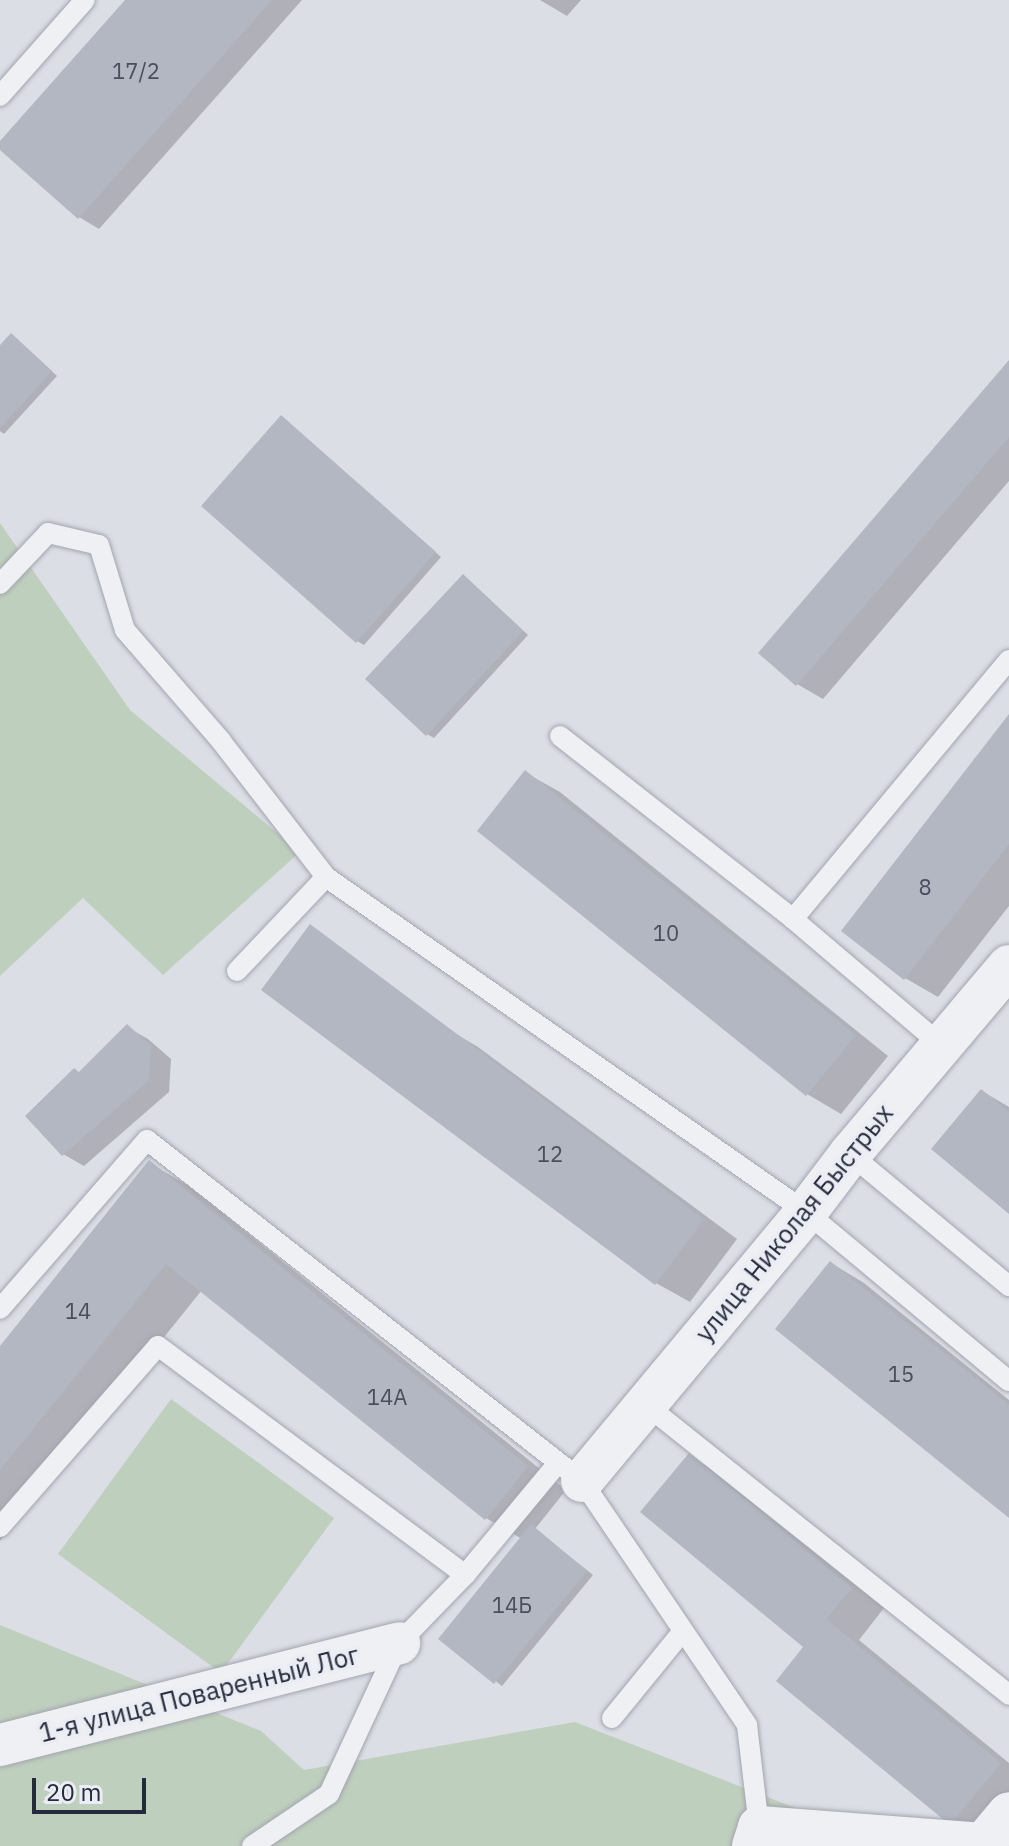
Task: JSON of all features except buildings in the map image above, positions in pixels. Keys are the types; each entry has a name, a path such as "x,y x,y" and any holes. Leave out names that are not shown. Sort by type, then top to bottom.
{"street":[{"name":"улица Николая Быстрых","path":"570,1472 645,1404 1009,966"},
{"name":"1-я улица Поваренный Лог","path":"0,1745 399,1643"},
{"path":"756,1836 984,1845 1009,1813"}],"lane":[{"path":"0,96 85,0"},
{"path":"0,584 48,533 99,545 125,630 221,741 326,877 806,1212 1009,1381"},
{"path":"793,919 1009,660"},
{"path":"560,736 793,919 941,1045"},
{"path":"237,971 326,877"},
{"path":"0,1309 147,1140 570,1472 747,1725 756,1836"},
{"path":"850,1154 1009,1286"},
{"path":"0,1527 158,1346 465,1575"},
{"path":"645,1404 1009,1695"},
{"path":"252,1846 329,1794 399,1643 570,1472"},
{"path":"612,1718 683,1631"}],"green space":[{"path":"0,523 130,710 300,852 163,975 83,898 0,976"},
{"path":"171,1399 334,1518 221,1673 58,1554"},
{"path":"0,1625 261,1731 304,1770 575,1722 893,1846 0,1846"}]}
